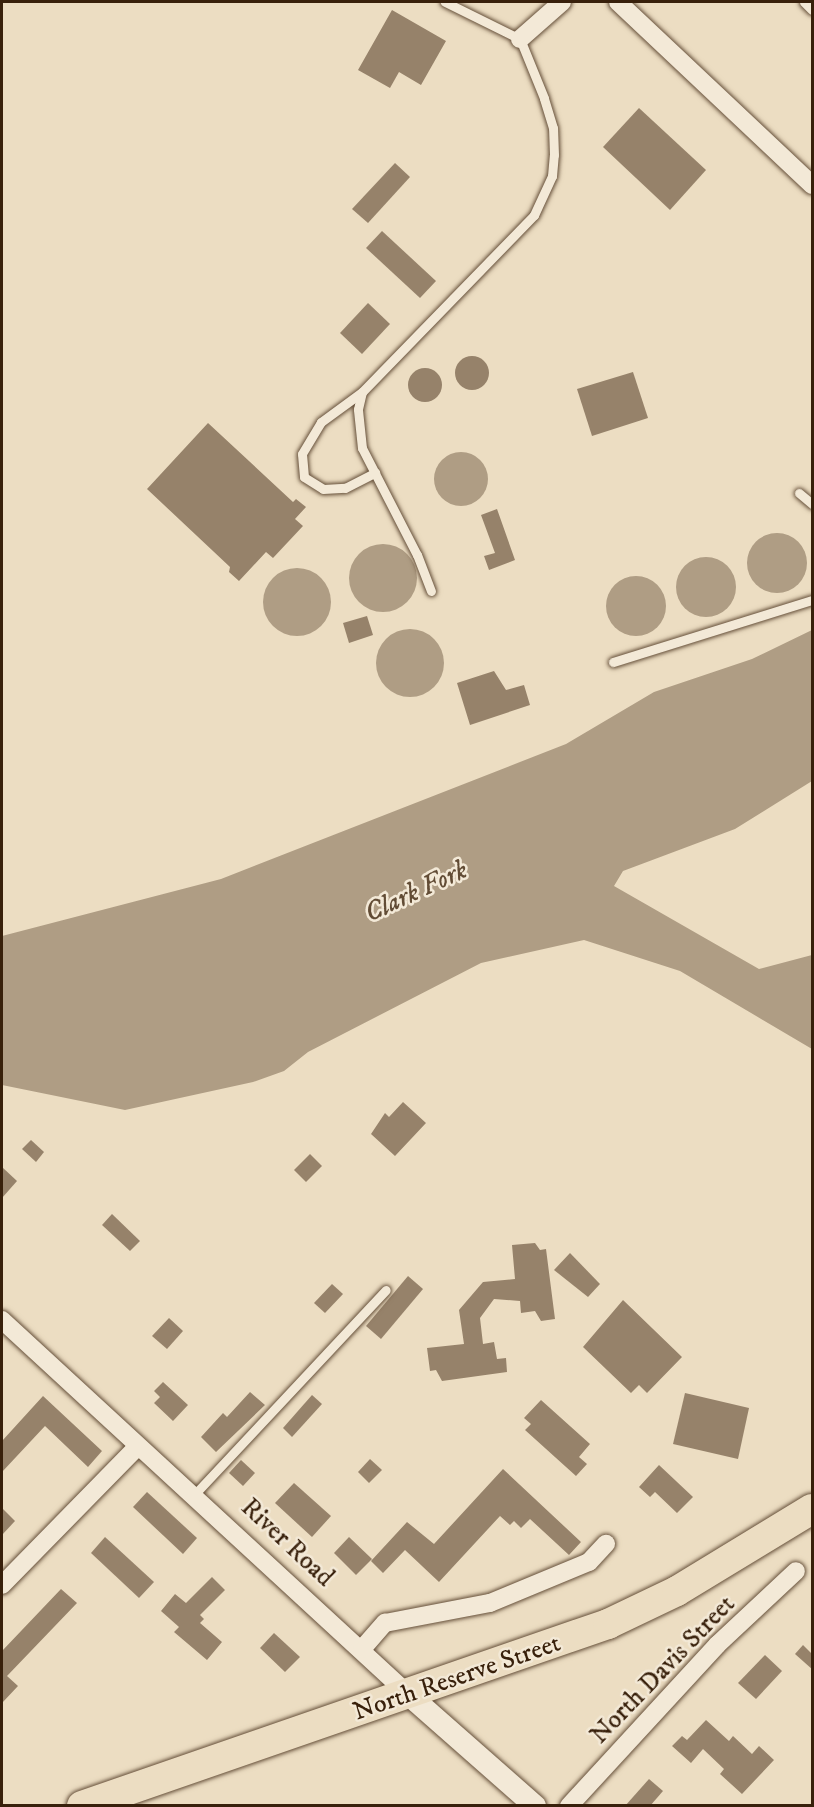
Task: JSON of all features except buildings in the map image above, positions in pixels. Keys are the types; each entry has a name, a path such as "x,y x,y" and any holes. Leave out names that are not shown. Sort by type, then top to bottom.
{"highway":[{"name":"North Reserve Street","path":"82,1806 409,1695 608,1624 677,1591 813,1509"}],"street":[{"path":"520,39 562,2"},
{"path":"618,2 813,185"},
{"name":"River Road","path":"2,1320 362,1649 409,1695 535,1806"},
{"path":"2,1585 138,1446"},
{"path":"362,1649 385,1623 490,1602 589,1562 606,1544"},
{"name":"North Davis Street","path":"568,1806 717,1645 796,1571"}],"lane":[{"path":"375,473 345,488 314,486 304,477 302,454 321,422 362,392 502,252 542,201 552,176 553,128 520,39 445,2"},
{"path":"804,2 813,10"},
{"path":"362,392 358,409 362,448 417,555 430,591"},
{"path":"800,493 813,504"},
{"path":"613,662 813,600"},
{"path":"193,1496 386,1290"}],"water":[{"path":"461,452 471,454 480,460 486,469 488,479 486,489 480,498 471,504 461,506 451,504 442,498 436,489 434,479 436,469 442,460 451,454"},
{"path":"771,533 783,533 794,538 802,546 807,563 805,575 794,588 783,593 771,593 760,588 752,580 747,569 747,557 752,546 760,538"},
{"path":"383,544 396,547 407,554 414,565 417,578 414,591 407,602 396,609 383,612 370,609 359,602 352,591 349,578 352,565 359,554 370,547"},
{"path":"700,557 712,557 723,562 731,570 736,587 734,599 723,612 712,617 700,617 689,612 681,604 676,593 676,581 681,570 689,562"},
{"path":"297,568 310,571 321,578 328,589 331,602 328,615 321,626 310,633 297,636 284,633 273,626 266,615 263,602 266,589 273,578 284,571"},
{"path":"630,576 642,576 653,581 661,589 666,606 664,618 653,631 642,636 630,636 619,631 611,623 606,612 606,600 611,589 619,581"},
{"path":"410,629 423,632 434,639 441,650 444,663 441,676 434,687 423,694 410,697 397,694 386,687 379,676 376,663 379,650 386,639 397,632"},
{"name":"Clark Fork","path":"812,630 812,781 735,829 623,871 614,886 759,969 812,955 812,1049 680,971 584,940 481,963 308,1052 284,1071 253,1082 125,1110 2,1085 2,936 221,879 566,744 654,692 752,659"}]}
